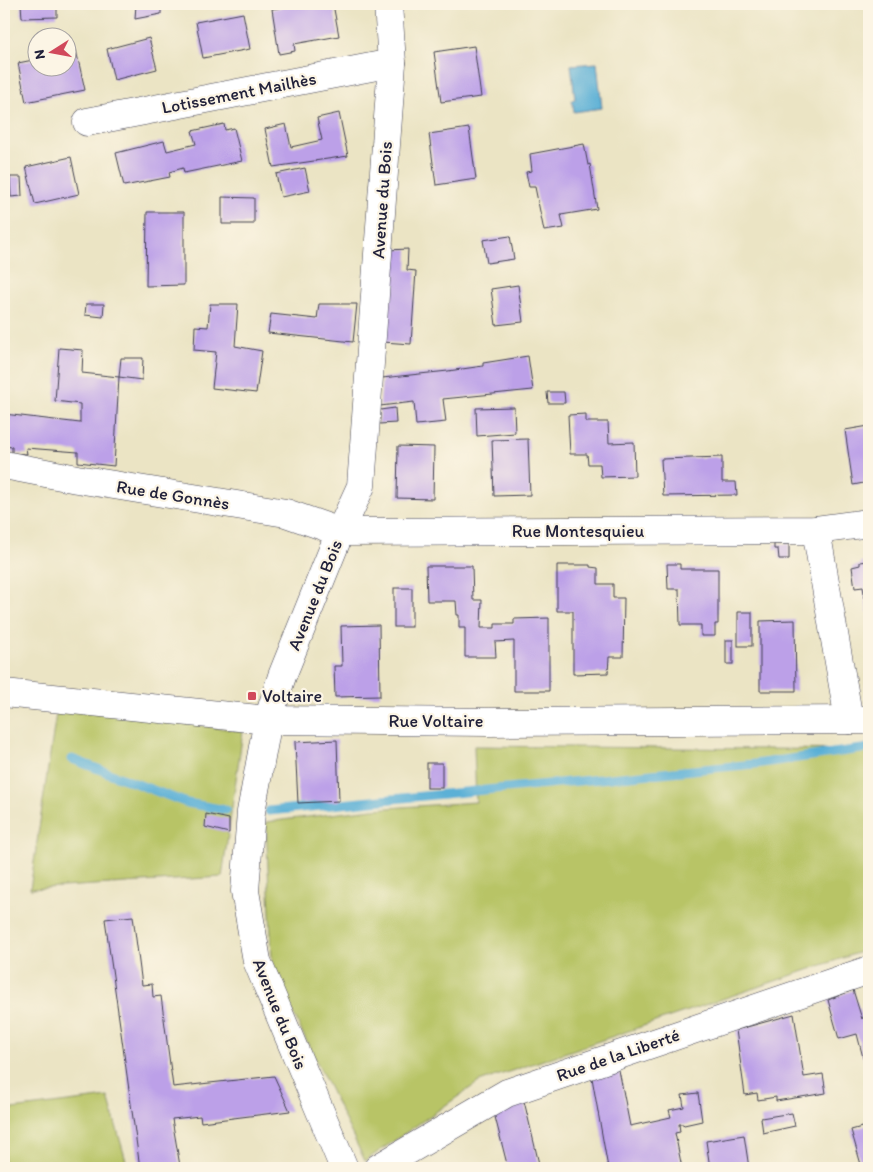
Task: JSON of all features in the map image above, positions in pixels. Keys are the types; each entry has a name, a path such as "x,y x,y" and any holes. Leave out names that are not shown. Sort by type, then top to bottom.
{"street":[{"name":"Avenue du Bois","path":"344,1168 257,961 245,891 251,812 268,720 282,676 340,532 362,486 392,64 388,4"},
{"name":"Lotissement Mailhès","path":"87,122 392,64"},
{"name":"Rue de Gonnès","path":"4,465 77,479 286,513 340,532"},
{"name":"Rue Montesquieu","path":"340,532 816,530 869,523"},
{"path":"816,530 859,720"},
{"name":"Rue Voltaire","path":"4,693 268,720 499,722 859,720"},
{"name":"Rue de la Liberté","path":"378,1168 508,1093 869,970"}],"green space":[{"path":"57,707 243,731 222,877 30,889"},
{"path":"474,746 869,750 869,949 479,1082 365,1161 288,1003 272,960 266,822 373,809 476,802"},
{"path":"108,1097 128,1168 4,1168 4,1110"}],"water":[{"path":"597,63 602,108 574,112 572,100 575,99 571,65"}],"building":[{"path":"21,4 57,4 57,17 22,18"},
{"path":"136,4 161,4 161,14 135,19"},
{"path":"300,4 333,4 339,36 294,44 295,51 279,54 272,9"},
{"path":"243,13 250,49 203,58 196,22"},
{"path":"149,38 157,69 114,80 107,49"},
{"path":"474,46 481,97 441,102 434,52"},
{"path":"78,59 85,90 26,102 18,63 28,61 28,78 78,78"},
{"path":"339,113 348,156 273,167 265,129 286,124 291,147 322,140 317,118"},
{"path":"224,124 225,130 234,128 242,161 184,173 183,168 169,172 170,177 124,186 116,153 164,141 167,151 196,144 192,131"},
{"path":"469,128 476,179 436,185 429,134"},
{"path":"584,144 588,165 590,164 597,209 561,215 564,228 544,231 535,187 529,187 526,172 532,171 530,154"},
{"path":"71,157 79,194 35,204 26,167"},
{"path":"305,168 310,191 281,197 276,174"},
{"path":"10,177 21,177 22,196 11,197"},
{"path":"222,197 254,198 254,224 222,224"},
{"path":"147,212 184,212 184,285 146,286"},
{"path":"510,236 514,259 487,263 483,240"},
{"path":"408,249 407,270 416,271 411,344 383,342 388,250"},
{"path":"518,285 523,322 496,325 491,289"},
{"path":"86,304 104,304 103,317 85,315"},
{"path":"210,304 238,304 235,346 262,351 256,393 212,388 216,352 194,350 195,326 208,327"},
{"path":"319,304 357,304 353,342 268,333 271,314 317,319"},
{"path":"59,348 83,350 82,373 119,377 114,466 78,462 78,452 26,448 27,454 12,453 12,447 4,446 4,414 80,423 80,404 55,401"},
{"path":"528,356 533,390 443,399 446,422 416,425 414,402 380,406 382,378 483,366 483,363"},
{"path":"121,358 143,358 142,380 119,377"},
{"path":"547,392 564,392 565,403 548,403"},
{"path":"514,407 515,433 477,436 476,408"},
{"path":"395,408 396,423 379,424 380,410"},
{"path":"586,414 586,422 608,422 609,443 634,442 635,476 601,477 600,464 588,464 587,454 570,454 568,415"},
{"path":"869,426 869,482 853,485 845,430"},
{"path":"528,439 530,495 494,496 492,440"},
{"path":"398,446 434,447 433,499 397,498"},
{"path":"722,457 722,482 736,482 737,495 663,496 661,459"},
{"path":"774,544 789,544 789,559 779,559 778,549 774,549"},
{"path":"869,561 869,612 867,612 863,587 855,588 852,567 860,565 860,562"},
{"path":"667,564 680,564 680,569 718,569 718,624 715,624 715,636 701,636 701,625 680,625 679,589 668,589"},
{"path":"557,565 590,565 590,567 598,568 598,584 613,584 613,598 624,598 623,657 609,657 608,673 573,674 573,611 557,611"},
{"path":"426,566 472,566 473,600 482,600 481,628 495,628 495,624 514,624 514,619 549,618 549,691 514,691 514,641 495,642 496,657 465,657 465,628 459,628 456,601 427,601"},
{"path":"394,588 412,588 412,627 394,627"},
{"path":"738,612 752,612 752,646 738,646"},
{"path":"795,620 796,691 760,691 760,621"},
{"path":"379,625 380,696 335,697 334,666 342,666 341,626"},
{"path":"726,640 733,640 733,664 726,664"},
{"path":"337,740 339,801 298,803 295,742"},
{"path":"427,763 442,763 442,788 427,788"},
{"path":"206,814 229,819 229,833 205,827"},
{"path":"133,916 142,985 152,984 153,997 161,996 173,1087 274,1076 290,1111 201,1122 200,1116 172,1119 180,1166 140,1168 105,919"},
{"path":"853,990 862,1019 869,1007 869,1081 857,1034 839,1039 828,1000"},
{"path":"794,1014 804,1077 823,1074 826,1093 776,1101 776,1097 758,1100 757,1093 745,1095 736,1030"},
{"path":"619,1070 630,1126 671,1117 669,1110 684,1107 682,1095 698,1093 702,1121 684,1125 679,1124 680,1132 675,1133 682,1168 608,1168 592,1078"},
{"path":"524,1101 540,1168 508,1168 493,1109"},
{"path":"792,1113 795,1126 763,1133 761,1118"},
{"path":"869,1125 869,1168 862,1168 851,1130"},
{"path":"744,1135 749,1168 710,1168 706,1141"}],"waterway":[{"path":"269,811 755,764 869,748"},
{"path":"72,759 187,803 226,810"}],"place":[{"name":"Voltaire","path":"252,696"}]}
